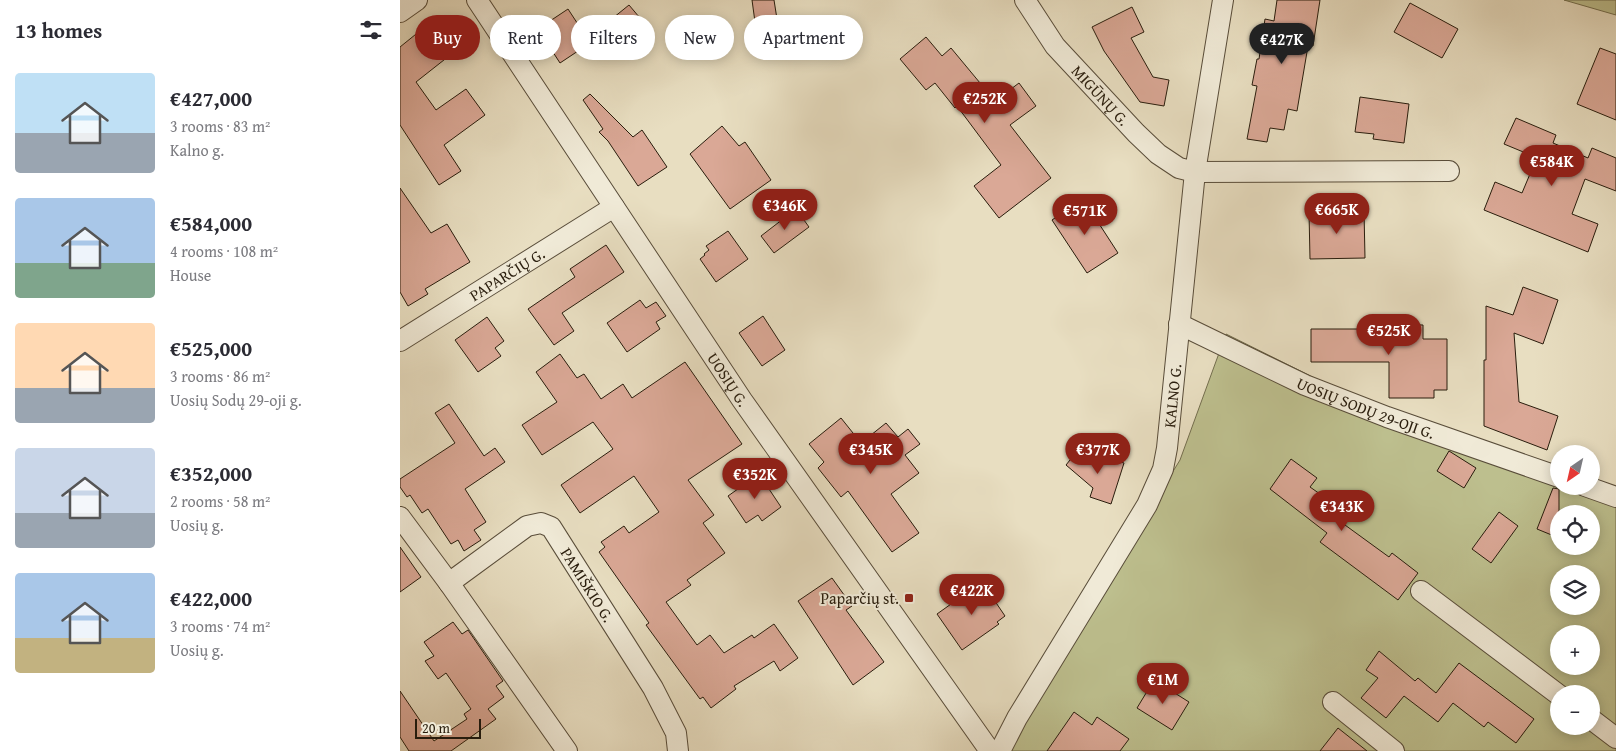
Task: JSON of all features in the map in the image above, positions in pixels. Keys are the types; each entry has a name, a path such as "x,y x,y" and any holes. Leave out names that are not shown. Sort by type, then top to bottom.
{"street":[{"path":"400,12 417,0"},
{"name":"UOSIŲ G.","path":"477,0 742,400 990,751"},
{"name":"MIGŪNŲ G.","path":"1025,0 1055,46 1136,133 1158,154 1179,168 1195,172"},
{"name":"KALNO G.","path":"1000,751 1017,718 1147,505 1162,469 1167,448 1195,172 1223,0"},
{"path":"1195,172 1449,171"},
{"name":"PAPARČIŲ G.","path":"400,341 614,207"},
{"name":"UOSIŲ SODŲ 29-OJI G.","path":"1179,324 1305,385 1387,417 1550,474"},
{"path":"1600,491 1616,497"},
{"path":"400,517 567,751"},
{"name":"PAMIŠKIO G.","path":"448,583 527,526 541,523 550,527 653,688 676,733 678,751"},
{"path":"1421,591 1550,688"},
{"path":"1333,702 1394,751"},
{"path":"1600,726 1616,738"}],"green space":[{"path":"1564,0 1616,0 1616,15"},
{"path":"1226,334 1377,409 1550,482 1550,495 1600,495 1600,487 1616,489 1616,751 1001,751 1180,460"}],"building":[{"path":"752,0 774,0 776,15 754,15"},
{"path":"1277,0 1320,0 1313,46 1308,46 1297,111 1288,109 1284,130 1270,128 1267,142 1247,139 1257,86 1252,85 1257,59 1259,59 1265,19 1274,21"},
{"path":"1410,3 1458,29 1442,58 1394,32"},
{"path":"629,5 637,15 617,15"},
{"path":"1132,7 1144,32 1131,38 1153,77 1169,80 1164,106 1140,102 1104,51 1092,27"},
{"path":"568,9 572,15 571,56 560,63 558,60 561,60 561,15 559,15"},
{"path":"415,35 415,60 444,60 416,82 436,110 466,89 485,115 444,145 461,171 439,185 400,125 400,47"},
{"path":"926,37 942,56 951,48 995,101 1019,83 1036,106 1010,125 1051,178 999,218 974,186 1001,165 957,106 955,108 935,83 926,90 900,59"},
{"path":"1600,48 1616,54 1616,120 1577,104"},
{"path":"590,94 633,137 642,130 667,167 638,186 608,141 599,132 603,129 583,100"},
{"path":"1360,97 1409,104 1404,143 1373,139 1374,134 1355,132"},
{"path":"1516,118 1556,135 1553,143 1588,158 1592,148 1616,158 1616,191 1585,179 1572,214 1598,224 1588,252 1484,210 1495,182 1522,193 1535,162 1531,161 1533,156 1504,144"},
{"path":"722,126 739,146 745,142 771,180 730,209 690,154"},
{"path":"400,188 431,233 447,224 470,262 425,289 428,294 408,306 400,292"},
{"path":"1083,199 1118,253 1087,273 1052,220"},
{"path":"796,209 809,227 774,253 761,236"},
{"path":"1364,211 1365,258 1310,259 1309,212"},
{"path":"728,231 748,259 716,282 700,259 709,250 706,246"},
{"path":"606,245 624,272 562,313 574,331 554,345 528,309 575,277 570,269"},
{"path":"1523,287 1558,300 1543,344 1514,333 1519,402 1558,416 1547,450 1484,426 1486,306 1513,315"},
{"path":"640,300 646,308 656,302 666,316 656,322 660,329 627,352 607,323"},
{"path":"763,316 785,350 762,366 739,333"},
{"path":"487,317 504,341 495,348 501,356 478,372 455,340"},
{"path":"1389,324 1423,325 1423,339 1447,339 1447,390 1434,390 1434,398 1389,398 1389,362 1311,362 1311,329 1389,329"},
{"path":"560,354 577,378 584,374 601,399 623,384 632,398 685,362 742,444 688,480 714,515 703,523 725,553 687,580 691,585 666,602 697,645 710,635 724,653 752,635 754,638 774,624 798,658 780,671 774,661 734,686 736,689 711,708 703,697 700,699 646,625 649,623 599,552 605,547 601,542 624,526 629,533 659,512 634,476 580,513 561,485 613,449 593,422 542,455 522,425 557,402 536,372"},
{"path":"449,404 484,456 495,448 505,462 465,489 486,522 474,530 481,540 464,551 458,540 451,544 428,509 422,513 410,495 407,497 400,487 400,479 455,443 435,413"},
{"path":"841,418 861,443 886,423 898,437 908,429 920,444 905,455 919,473 891,494 919,533 892,552 848,491 841,497 818,468 824,462 809,444"},
{"path":"1078,450 1100,467 1103,456 1124,463 1111,504 1090,497 1093,488 1066,465"},
{"path":"1449,451 1476,468 1464,488 1437,471"},
{"path":"1291,459 1317,478 1310,487 1340,508 1334,517 1389,557 1392,553 1418,573 1398,600 1320,542 1327,533 1270,489"},
{"path":"759,474 781,507 762,521 758,515 746,523 728,496"},
{"path":"1550,495 1559,495 1559,505 1550,505 1550,534 1537,529"},
{"path":"1499,512 1518,526 1491,563 1472,549"},
{"path":"400,547 421,577 400,592"},
{"path":"832,578 852,606 846,610 884,662 853,685 798,601"},
{"path":"982,582 1005,616 997,622 999,624 962,650 937,614"},
{"path":"453,622 462,634 468,630 503,681 496,686 504,697 488,709 496,719 451,751 409,751 400,737 400,691 434,741 467,719 464,714 471,709 446,673 438,679 425,661 434,656 424,642"},
{"path":"1379,651 1415,681 1418,678 1436,693 1459,663 1534,719 1516,743 1488,722 1484,727 1453,703 1438,722 1404,696 1386,718 1361,698 1378,678 1366,670"},
{"path":"1154,680 1189,702 1172,730 1137,708"},
{"path":"1074,712 1092,725 1097,717 1129,739 1120,751 1047,751"},
{"path":"1338,728 1367,751 1320,751"}],"place":[{"name":"Paparčių st.","path":"909,598"}]}
